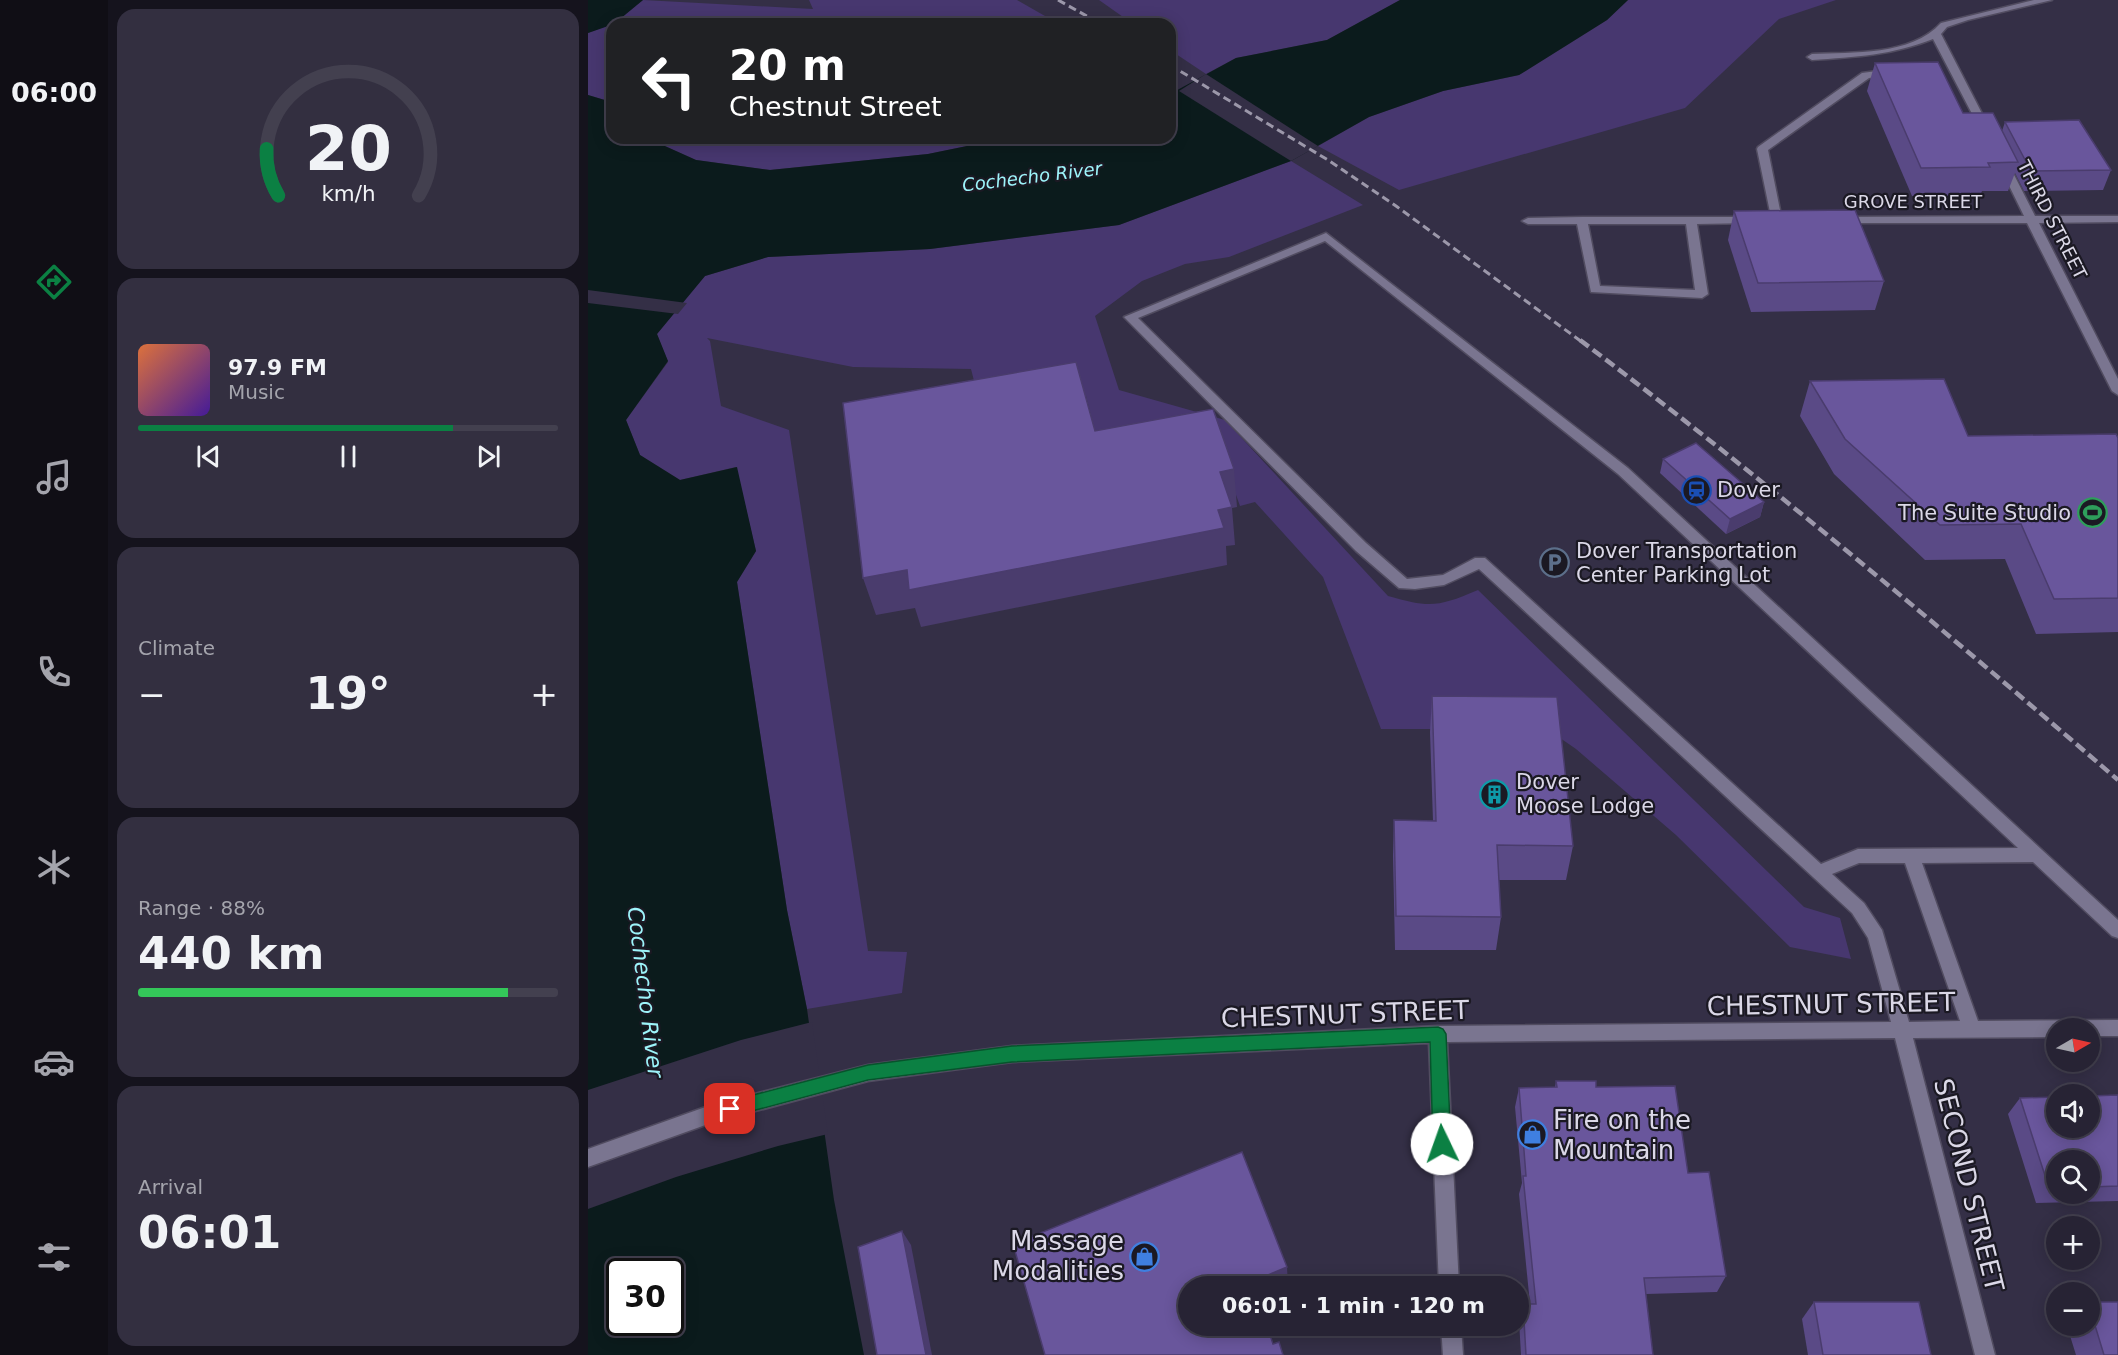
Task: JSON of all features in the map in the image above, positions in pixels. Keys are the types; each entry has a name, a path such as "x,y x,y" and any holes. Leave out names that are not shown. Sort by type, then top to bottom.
{"street":[{"path":"1812,57 1877,53 1905,46 1936,34 1944,25 1965,18 2047,0"},
{"name":"THIRD STREET","path":"1936,34 1952,75 1993,144 2118,391"},
{"path":"1528,221 1782,220 1762,149 1866,75 1907,72"},
{"name":"GROVE STREET","path":"1823,220 2118,219"},
{"path":"1582,220 1595,289 1702,294 1691,221"},
{"name":"SECOND STREET","path":"1985,1355 1876,935 1858,908 1480,562 1466,572 1433,584 1404,584 1361,547 1130,317 1326,236 1623,471 2037,855"},
{"path":"1910,855 1971,1028"},
{"path":"1819,872 1858,856 2037,855 2118,931"},
{"name":"CHESTNUT STREET","path":"588,1158 711,1114 868,1073 1012,1054 1438,1034 2118,1028"},
{"path":"1438,1034 1449,1276"}],"shaded area":[{"path":"643,0 813,9 809,0 1017,0 1048,18 620,18"},
{"path":"1099,0 1400,0 1327,40 1236,58 1206,74 1176,54 1176,18 1124,18"},
{"path":"1628,0 1836,0 1779,19 1685,108 1399,190 1318,146 1369,117 1443,91 1519,75 1607,20"},
{"path":"606,26 606,100 588,95 588,33"},
{"path":"660,144 977,144 928,154 770,170 696,160"},
{"path":"1291,161 1363,205 1229,257 1185,264 1142,281 1095,316 1119,390 1225,420 1388,596 1414,603 1434,604 1453,600 1478,590 1804,907 1840,918 1851,959 1790,947 1676,835 1576,749 1547,729 1381,729 1323,577 1255,502 1240,506 1218,445 1104,466 1086,396 983,416 971,369 853,367 707,338 710,341 721,406 789,430 868,951 907,952 902,993 807,1009 787,910 737,582 756,551 736,467 680,480 640,455 626,420 668,362 657,334 705,276 768,257 930,249 1119,225"}],"water":[{"path":"588,0 643,0 621,18 606,18 606,27 588,33"},
{"name":"Cochecho River","path":"1400,0 1628,0 1607,20 1519,75 1443,91 1369,117 1291,161 1119,225 930,249 768,257 705,276 657,334 668,361 626,420 640,455 680,480 737,467 756,551 737,582 787,910 807,1009 834,1200 864,1355 588,1355 588,95 606,100 606,144 660,144 696,160 770,170 928,154 977,144 1176,144 1176,91 1236,58 1327,40"}],"pier":[{"path":"1206,74 1318,146 1291,161 1179,91"},
{"path":"588,290 687,303 678,314 588,303"},
{"path":"812,1022 828,1134 778,1146 676,1177 588,1209 588,1090 741,1040"}],"building":[{"path":"1938,62 1963,113 1993,113 2018,162 1988,163 1990,167 1921,168 1875,63"},
{"path":"2079,120 2111,170 2031,171 2005,122"},
{"path":"1855,210 1884,281 1758,283 1734,211"},
{"path":"1076,362 1095,431 1213,409 1234,469 1220,472 1232,507 1218,510 1224,528 909,590 907,570 863,578 843,403"},
{"path":"1944,379 1968,436 2116,434 2118,438 2118,598 2054,599 2021,524 1940,525 1845,439 1810,381"},
{"path":"1696,443 1764,502 1730,519 1663,459"},
{"name":"Dover Moose Lodge","path":"1432,696 1557,697 1573,846 1497,845 1501,917 1396,916 1394,820 1436,821"},
{"path":"1556,1081 1596,1081 1596,1087 1675,1086 1688,1173 1709,1172 1726,1276 1644,1278 1653,1355 1526,1355 1525,1336 1529,1336 1529,1304 1536,1304 1523,1176 1526,1176 1519,1088 1557,1087"},
{"path":"2118,1095 2118,1186 2100,1187 2100,1150 2046,1150 2046,1179 2020,1098 2046,1097 2046,1138 2100,1138 2100,1096"},
{"path":"1242,1152 1287,1267 1265,1276 1178,1276 1178,1336 1270,1336 1273,1344 1279,1342 1283,1355 1045,1355 1013,1244"},
{"path":"902,1231 926,1355 877,1355 858,1247"},
{"path":"1814,1302 1919,1302 1931,1355 1823,1355"},
{"path":"2100,1302 2118,1302 2118,1355 2104,1355 2098,1336"}],"railway":[{"path":"1058,0 1090,18"},
{"path":"1176,69 1328,160 1396,206 1582,342"},
{"path":"1580,340 1853,556 2118,780"}],"place":[{"name":"Dover","path":"1696,490"},
{"name":"The Suite Studio","path":"2092,513"},
{"name":"Dover Transportation Center Parking Lot","path":"1555,563"},
{"name":"Dover Moose Lodge","path":"1495,794"},
{"name":"Fire on the Mountain","path":"1532,1135"},
{"name":"Massage Modalities","path":"1145,1256"}],"route":[{"path":"730,1109 868,1073 1012,1054 1438,1034 1442,1144"}]}
